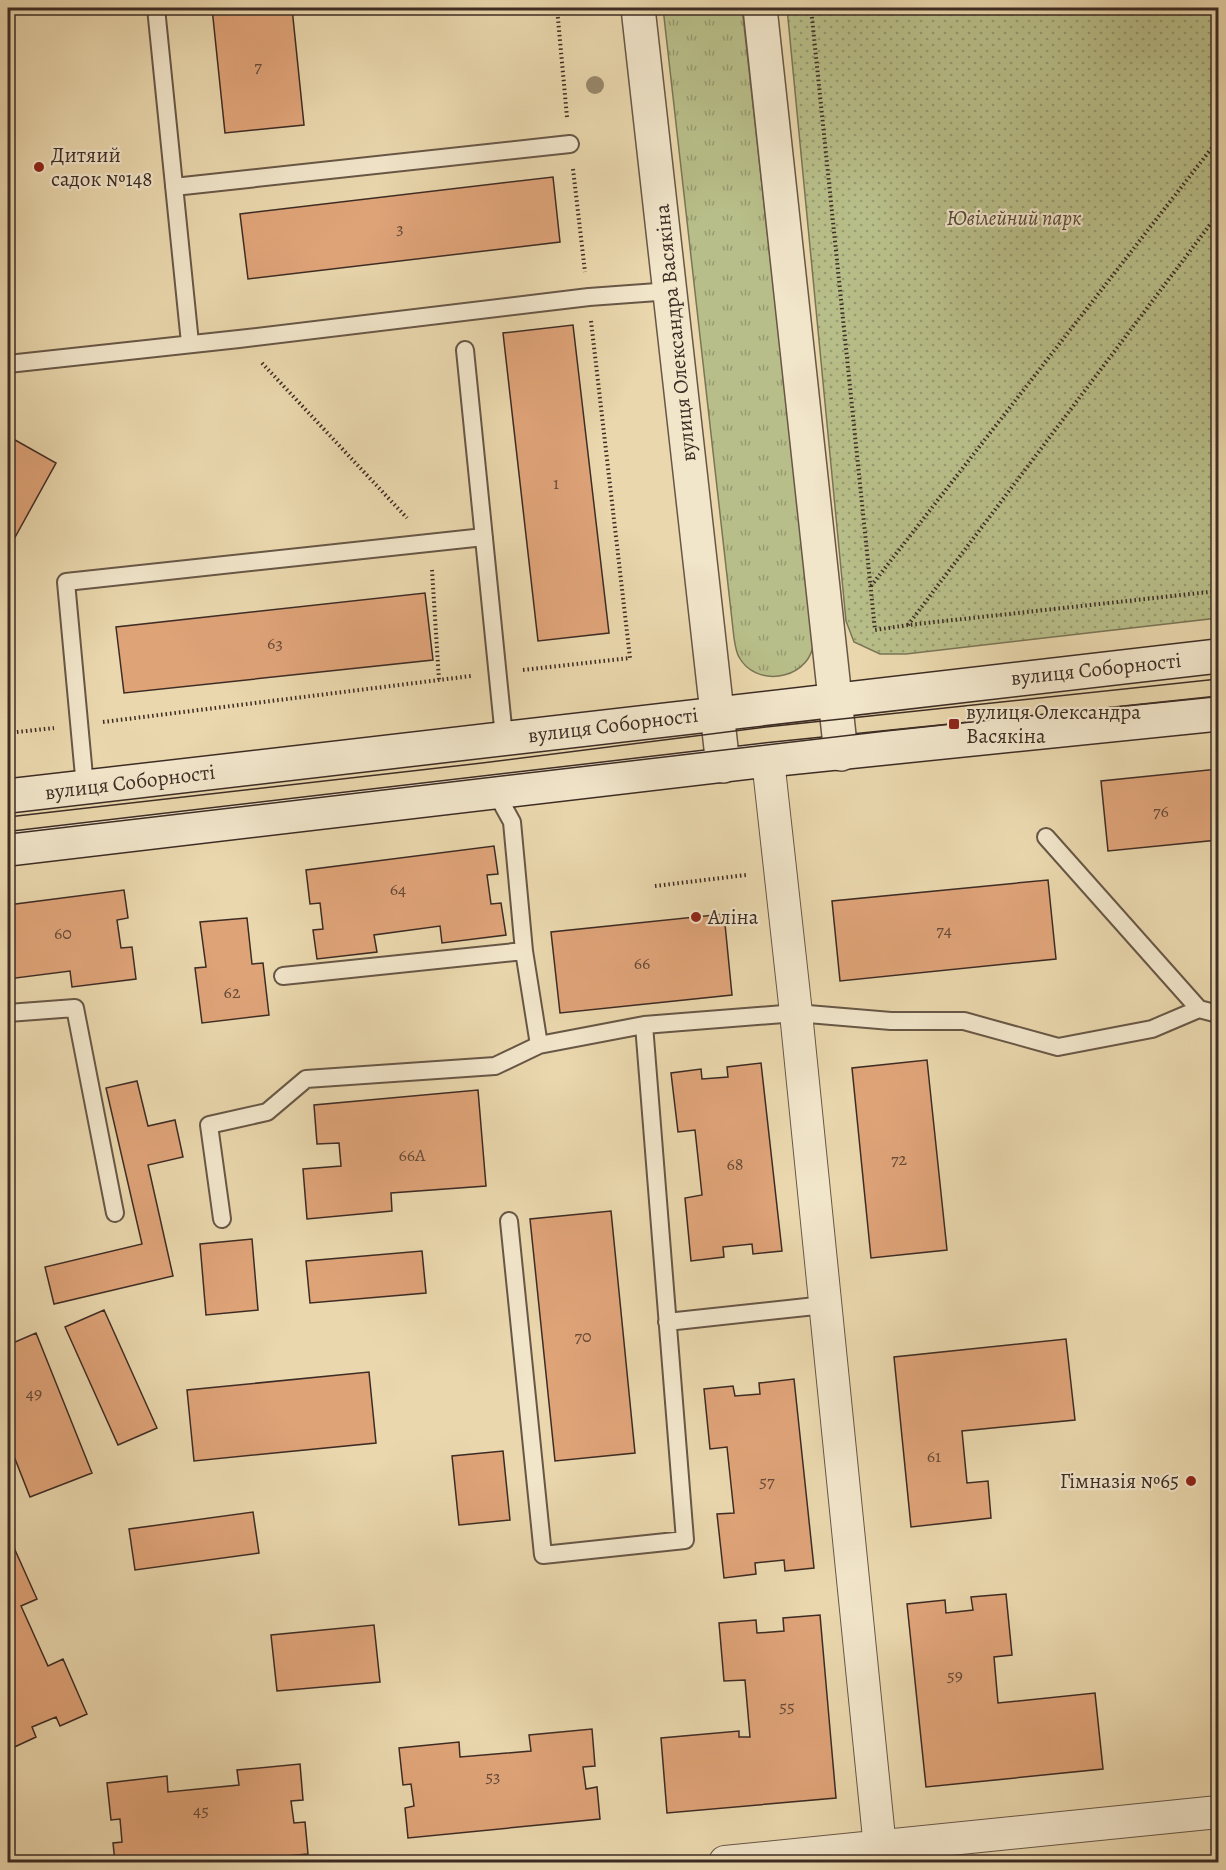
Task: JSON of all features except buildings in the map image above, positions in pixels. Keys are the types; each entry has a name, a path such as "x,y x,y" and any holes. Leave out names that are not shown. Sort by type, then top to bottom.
{"main road":[{"name":"вулиця Олександра Васякіна","path":"638,8 723,766"},
{"path":"760,8 841,754"},
{"name":"вулиця Соборності","path":"8,796 835,698 1218,656"},
{"path":"8,849 496,794 768,760 1218,714"}],"street":[{"path":"768,760 796,1013 880,1855"},
{"path":"725,1863 880,1855 1218,1812"}],"lane":[{"path":"156,8 190,343"},
{"path":"174,187 570,144"},
{"path":"8,364 589,297 671,291"},
{"path":"465,350 504,737"},
{"path":"85,787 66,582 484,537"},
{"path":"496,794 512,822 524,951 539,1046"},
{"path":"1046,837 1199,1009 1218,1014"},
{"path":"283,976 524,951"},
{"path":"8,1013 75,1008 114,1213"},
{"path":"222,1219 210,1125 267,1112 306,1079 495,1066 539,1046 644,1025 796,1013 891,1021 964,1022 1058,1047 1152,1029 1199,1009"},
{"path":"509,1221 543,1555 685,1540 644,1025"},
{"path":"667,1322 825,1305"}],"path":[{"path":"811,8 875,630 1218,591"},
{"path":"870,586 1218,140"},
{"path":"908,625 1218,214"},
{"path":"239,339 431,543 439,680"},
{"path":"655,886 780,871"}],"green space":[{"path":"663,8 742,8 813,642 808,658 800,667 779,676 756,673 746,667 738,655 735,643"},
{"name":"Ювілейний парк","path":"787,8 1218,8 1218,618 906,654 880,654 854,642 846,621"}],"tram line":[{"path":"8,817 482,763 766,727 1218,679"},
{"path":"8,834 886,731 1218,696"}],"place":[{"name":"Дитяий садок №148","path":"39,167"},
{"name":"вулиця Олександра Васякіна","path":"954,724"},
{"name":"Аліна","path":"696,917"},
{"name":"Гімназія №65","path":"1191,1481"}]}
